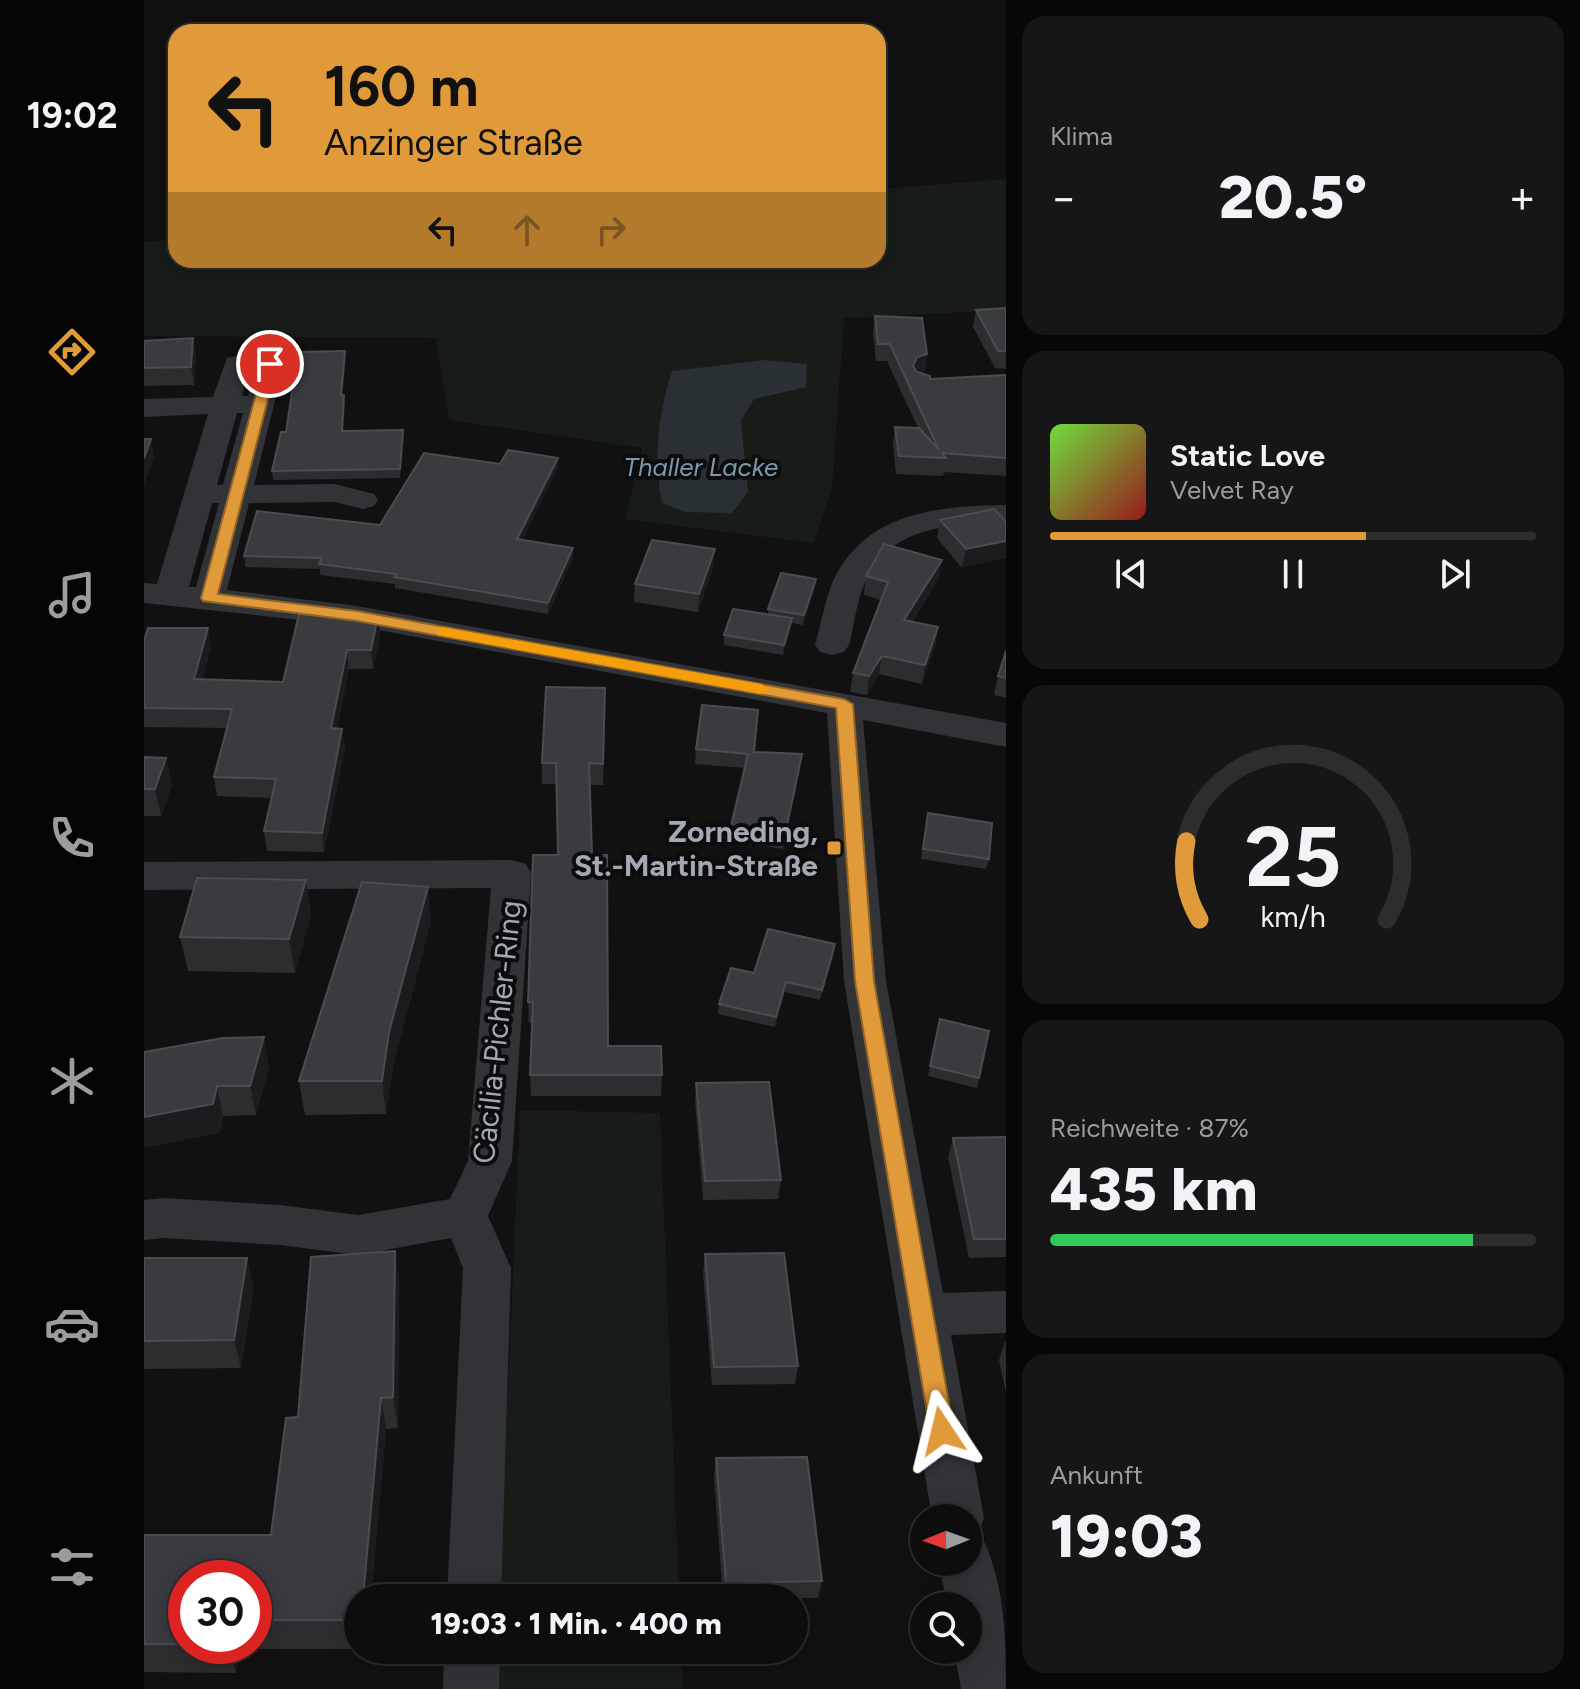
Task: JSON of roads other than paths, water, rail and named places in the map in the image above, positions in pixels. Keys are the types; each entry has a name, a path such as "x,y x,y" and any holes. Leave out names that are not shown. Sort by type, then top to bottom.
{"street":[{"path":"209,598 270,364 237,364 199,494 157,594 357,616 1006,735"},
{"path":"144,408 260,404"},
{"path":"199,494 334,493 363,500"},
{"path":"832,645 853,573 877,543 914,522 965,514 1006,514"},
{"path":"844,704 865,981 955,1504"},
{"name":"Cäcilia-Pichler-Ring","path":"144,876 512,874 490,1161 465,1216"},
{"path":"144,1220 280,1225 358,1235 465,1216 487,1268 475,1584"},
{"path":"921,1315 1006,1312"},
{"path":"969,1576 989,1689"},
{"path":"471,1689 472,1664"}],"water":[{"name":"Thaller Lacke","path":"764,360 807,364 806,387 754,399 741,421 748,492 732,513 685,512 662,503 658,437 672,371"}],"place":[{"name":"Zorneding, St.-Martin-Straße","path":"834,848"}]}
